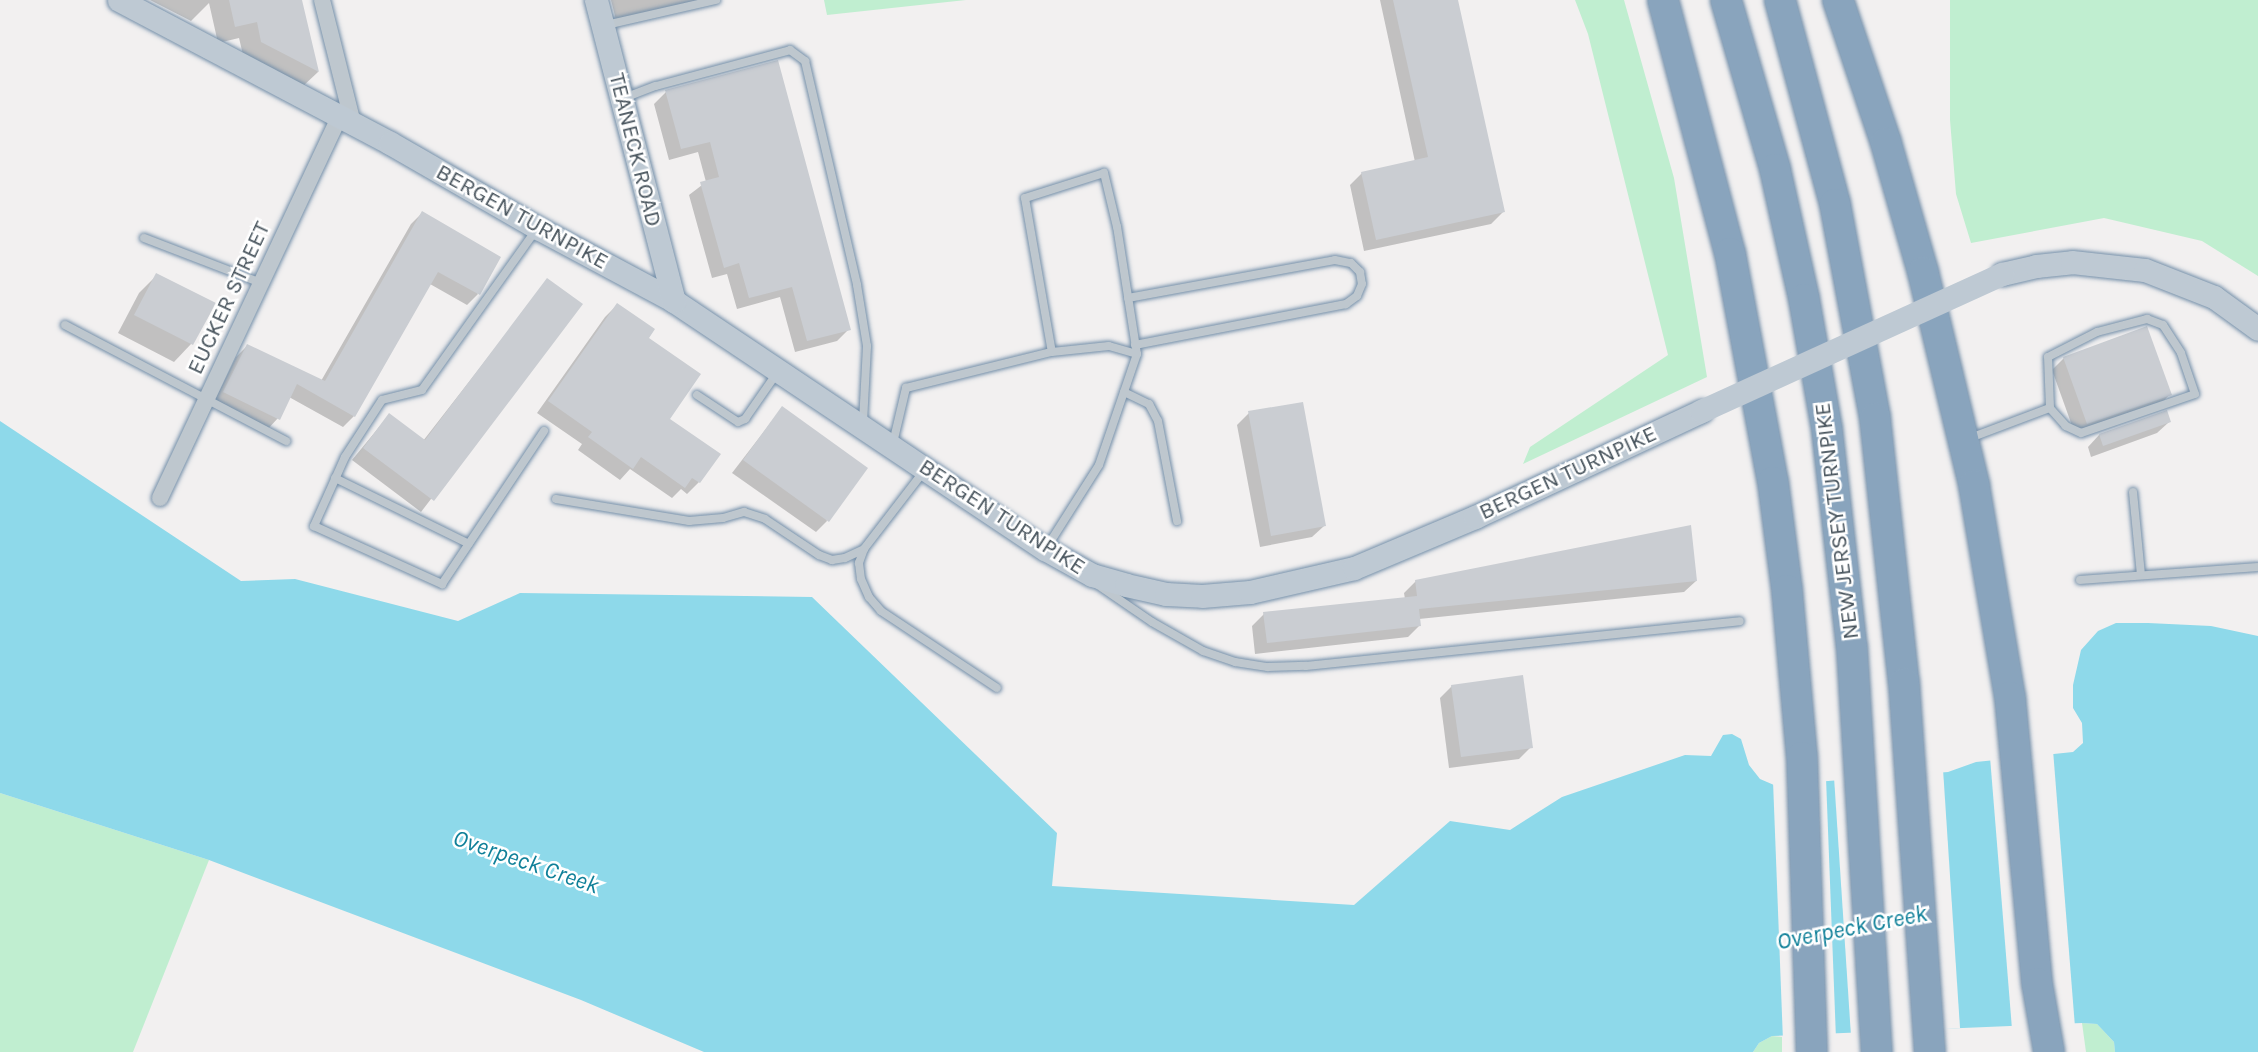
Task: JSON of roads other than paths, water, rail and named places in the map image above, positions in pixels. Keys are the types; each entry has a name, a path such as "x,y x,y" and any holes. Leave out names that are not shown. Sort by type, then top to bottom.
{"highway":[{"path":"1663,0 1718,199 1754,367 1787,590 1802,757 1812,1052"},
{"name":"NEW JERSEY TURNPIKE","path":"1726,0 1775,169 1820,386 1844,560 1861,772 1877,1043"},
{"path":"1780,0 1835,204 1869,377 1896,595 1911,769 1929,1041"},
{"path":"1838,0 1899,188 1935,318 1964,440 1991,574 2015,739 2042,1044"}],"main road":[{"name":"BERGEN TURNPIKE","path":"119,0 346,120 674,301 1052,553 1092,575 1166,594 1202,596 1263,589 1354,568 1475,517 2003,274 2036,266 2073,262 2146,270 2214,298 2258,330"},
{"name":"TEANECK ROAD","path":"596,0 674,301"}],"street":[{"path":"322,0 346,120"},
{"name":"EUCKER STREET","path":"160,499 261,283 346,120"}],"lane":[{"path":"603,25 716,0"},
{"path":"622,98 790,50 805,61 857,285 865,334 863,426"},
{"path":"1052,352 1025,198 1104,173 1117,227 1136,350 1099,465 1052,553 1152,622 1191,645 1234,662 1268,667 1306,666 1740,621"},
{"path":"538,228 422,390 382,400 345,457 314,526 442,584 544,432"},
{"path":"144,238 261,283"},
{"path":"893,446 906,387 1052,352 1110,346 1136,350 1346,304 1357,296 1362,284 1360,272 1351,263 1335,260 1128,298"},
{"path":"2147,319 2163,325 2181,353 2195,394 2081,433 2066,426 2050,408 2048,357 2096,331 2147,319"},
{"path":"65,325 286,441"},
{"path":"697,394 738,422 745,419 779,370"},
{"path":"1124,392 1149,404 1158,421 1177,521"},
{"path":"1964,440 2050,408"},
{"path":"926,469 864,549 859,563 861,579 869,597 881,611 997,688"},
{"path":"335,478 469,544"},
{"path":"2133,492 2141,575"},
{"path":"556,499 689,521 723,519 744,512 765,519 819,555 832,560 845,558 864,549"},
{"path":"2080,580 2258,567"}],"water":[{"name":"Overpeck Creek","path":"0,421 241,581 295,579 458,621 520,593 812,597 1057,833 1052,886 1354,905 1450,821 1510,830 1562,797 1685,755 1711,756 1723,735 1732,734 1741,739 1749,765 1760,779 1774,785 1948,772 1976,762 2073,752 2083,743 2082,723 2073,708 2073,685 2081,650 2098,631 2116,623 2148,623 2211,626 2258,636 2258,1052 2115,1052 2114,1042 2097,1024 2082,1023 1772,1036 1759,1043 1753,1052 704,1052 581,1000 209,860 0,793"}]}
